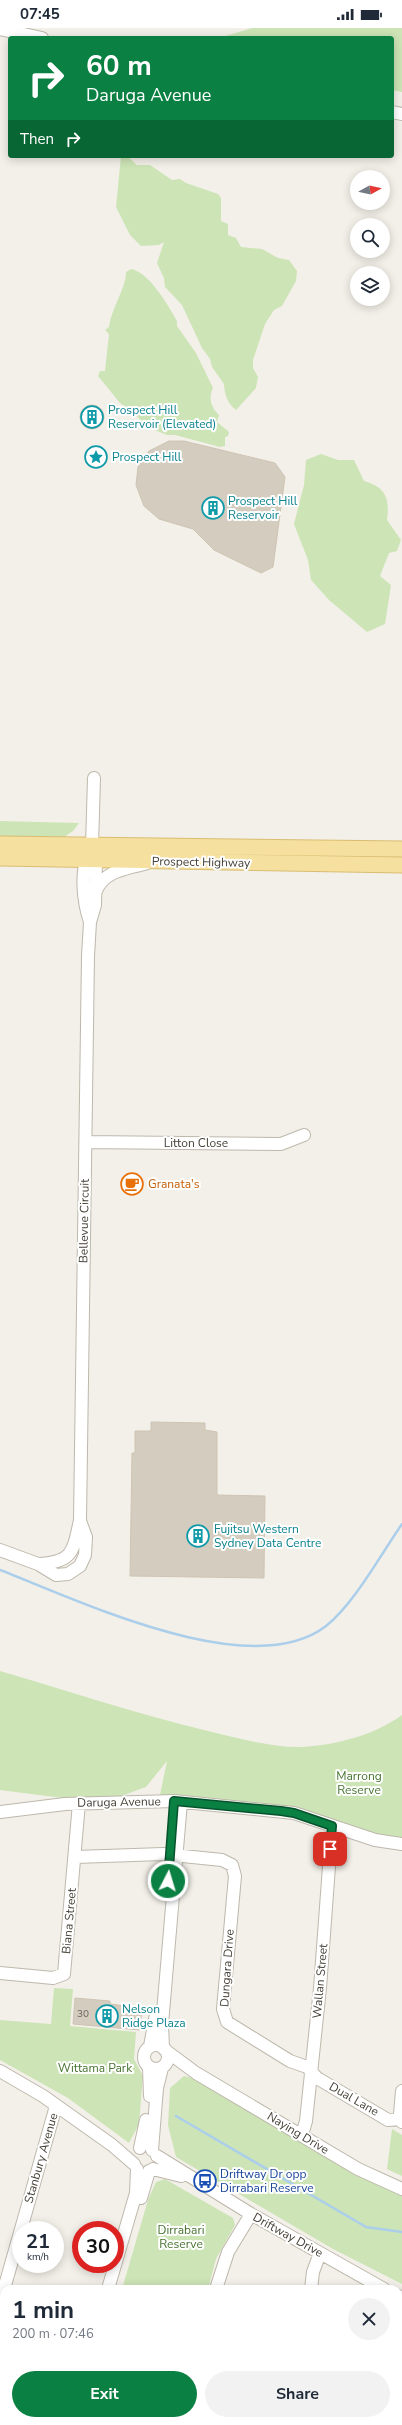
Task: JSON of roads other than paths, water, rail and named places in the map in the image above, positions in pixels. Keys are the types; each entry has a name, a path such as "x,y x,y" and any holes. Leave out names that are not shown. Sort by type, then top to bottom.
{"main road":[{"name":"Prospect Highway","path":"0,844 402,850"},
{"name":"Prospect Highway","path":"0,858 402,865"}],"street":[{"path":"0,29 33,36"},
{"name":"Bellevue Circuit","path":"90,922 85,906 92,846 94,778"},
{"name":"Bellevue Circuit","path":"0,1550 38,1564 60,1562 70,1554 80,1520 90,922 95,905 91,860"},
{"path":"95,895 99,883 108,875 156,861"},
{"name":"Litton Close","path":"86,1142 281,1144 304,1136"},
{"path":"116,2285 151,2170 157,2163 155,2153 157,2088 162,2068 168,2059 164,2049 162,2024 177,1801"},
{"name":"Daruga Avenue","path":"0,1812 79,1803 177,1801 294,1813 375,1840 402,1844"},
{"name":"Biana Street","path":"0,1973 53,1978 64,1974 79,1803"},
{"name":"Wallan Street","path":"302,2135 306,2121 320,1988 332,1826"},
{"path":"75,1857 173,1855"},
{"path":"162,2068 156,2070 149,2068 144,2062 144,2055 150,2046 155,2023 173,1855"},
{"name":"Dungara Drive","path":"173,1855 222,1860 232,1865 235,1876 224,2016 232,2027 290,2061 311,2070"},
{"path":"150,2046 157,2045 164,2049"},
{"name":"Naying Drive","path":"164,2049 196,2073 358,2169 402,2189"},
{"path":"109,2285 136,2193 136,2158 144,2135 150,2094 149,2068"},
{"name":"Naying Drive","path":"162,2068 196,2073"},
{"name":"Dual Lane","path":"311,2070 317,2078 388,2120 401,2121"},
{"path":"0,2071 43,2096 112,2145 136,2158"},
{"path":"401,2121 402,2090"},
{"name":"Stanbury Avenue","path":"5,2285 56,2106"},
{"path":"136,2158 146,2147 155,2153"},
{"name":"Driftway Drive","path":"155,2153 194,2180 251,2214 377,2285"},
{"name":"Driftway Drive","path":"136,2158 151,2170 194,2180"},
{"path":"217,2285 228,2252 251,2214"},
{"path":"312,2285 313,2272 320,2253"}],"waterway":[{"path":"0,1570 73,1600 164,1631 210,1642 254,1646 294,1641 326,1626 347,1605 357,1592 402,1524"},
{"path":"176,2116 366,2227 402,2232"}],"place":[{"name":"Prospect Hill Reservoir (Elevated)","path":"92,417"},
{"name":"Prospect Hill","path":"96,457"},
{"name":"Prospect Hill Reservoir","path":"213,508"},
{"name":"Granata's","path":"132,1184"},
{"name":"Fujitsu Western Sydney Data Centre","path":"198,1536"},
{"name":"Nelson Ridge Plaza","path":"107,2016"},
{"name":"Driftway Dr opp Dirrabari Reserve","path":"205,2181"}],"park label":[{"name":"Marrong Reserve","path":"359,1783"},
{"name":"Wittama Park","path":"95,2068"},
{"name":"Dirrabari Reserve","path":"181,2237"}]}
